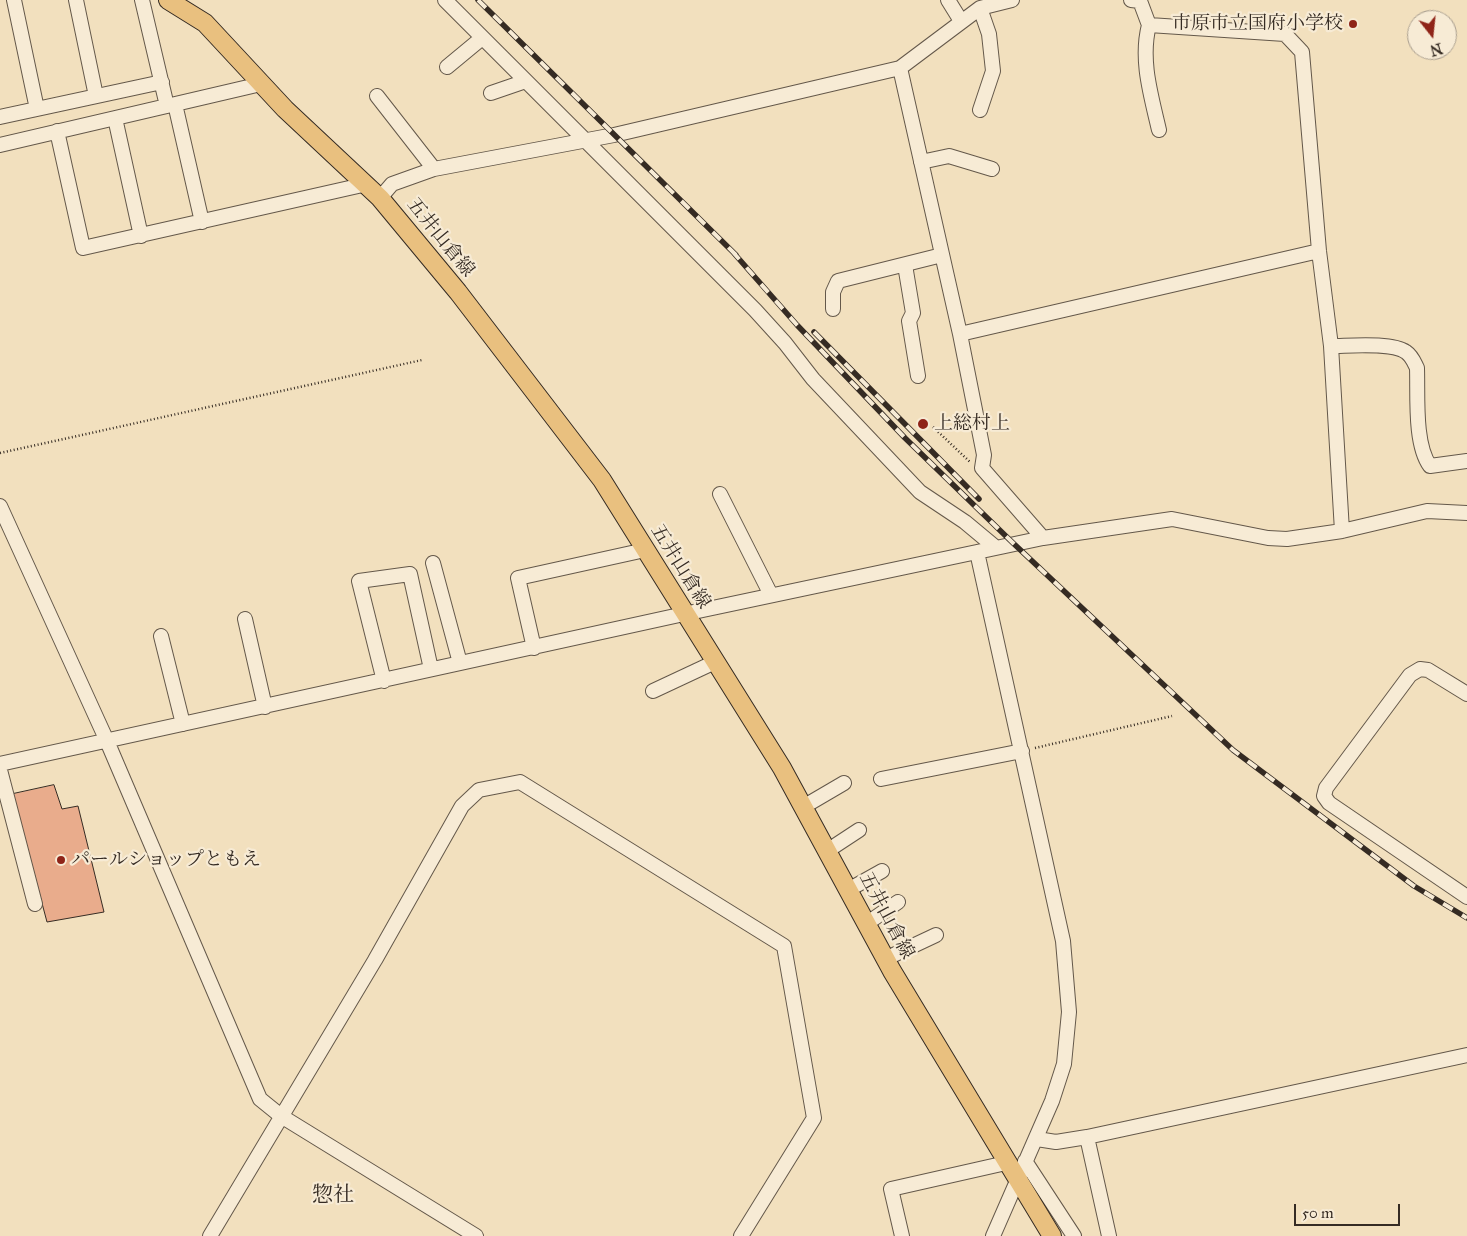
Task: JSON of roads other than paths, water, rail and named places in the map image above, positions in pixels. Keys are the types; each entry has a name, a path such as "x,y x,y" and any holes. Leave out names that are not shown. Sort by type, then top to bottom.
{"main road":[{"name":"五井山倉線","path":"168,0 205,23 285,109 380,198 458,292 602,480 782,768 885,959 1017,1182 1052,1236"}],"street":[{"path":"14,0 37,109"},
{"path":"76,0 96,96"},
{"path":"142,0 162,82 171,105 202,222"},
{"path":"445,0 755,310 813,378 920,492 965,522 995,547"},
{"path":"948,0 961,21"},
{"path":"380,198 392,184 434,170 587,141 900,68 980,8 1012,0"},
{"path":"1131,0 1140,1 1149,25 1146,38 1146,66 1158,130"},
{"path":"980,8 989,34 993,71 980,110"},
{"path":"1149,25 1285,34 1302,52 1319,251 1331,346 1342,531"},
{"path":"447,67 482,38"},
{"path":"900,68 960,334 984,455 982,468 1043,538"},
{"path":"491,92 526,81"},
{"path":"0,116 162,82"},
{"path":"0,145 261,84"},
{"path":"377,96 434,170"},
{"path":"115,118 142,236"},
{"path":"57,131 82,248 367,184"},
{"path":"921,162 949,156 992,169"},
{"path":"960,334 1319,251"},
{"path":"833,309 833,292 838,281 942,255"},
{"path":"905,264 913,313 909,321 918,376"},
{"path":"1331,346 1384,347 1405,351 1413,359 1417,368 1420,438 1425,459 1430,466 1467,461"},
{"path":"720,494 771,595"},
{"path":"0,506 107,741 260,1100 281,1116 476,1236"},
{"path":"0,764 771,595 1043,538 1172,518 1268,538 1287,539 1342,531 1427,511 1467,514"},
{"path":"534,648 518,578 645,550"},
{"path":"977,552 1063,941 1068,982 1069,1012 1064,1064 1037,1139 1025,1161 993,1236"},
{"path":"433,563 460,663"},
{"path":"384,681 359,581 410,574 431,669"},
{"path":"245,619 265,707"},
{"path":"162,636 183,724"},
{"path":"653,691 715,662"},
{"path":"1467,694 1428,670 1420,669 1410,675 1326,788 1324,796 1329,803 1467,897"},
{"path":"881,779 1022,752"},
{"path":"0,770 35,904"},
{"path":"210,1236 375,960 462,806 480,790 520,782 784,946 814,1118 741,1236"},
{"path":"803,806 844,783"},
{"path":"827,851 859,830"},
{"path":"848,890 882,871"},
{"path":"866,924 898,902"},
{"path":"885,959 936,935"},
{"path":"1037,1139 1056,1142 1088,1137 1467,1055"},
{"path":"1088,1137 1109,1236"},
{"path":"1025,1161 1074,1236"},
{"path":"902,1236 891,1189 1006,1163"}],"railway":[{"path":"478,0 736,255"},
{"path":"732,251 797,325 905,438 1013,543 1233,750 1414,886 1467,918"},
{"path":"814,332 979,499"}],"place":[{"name":"市原市立国府小学校","path":"1353,24"},
{"name":"上総村上","path":"923,424"},
{"name":"パールショップともえ","path":"61,860"}],"district":[{"name":"惣社","path":"333,1196"}]}
